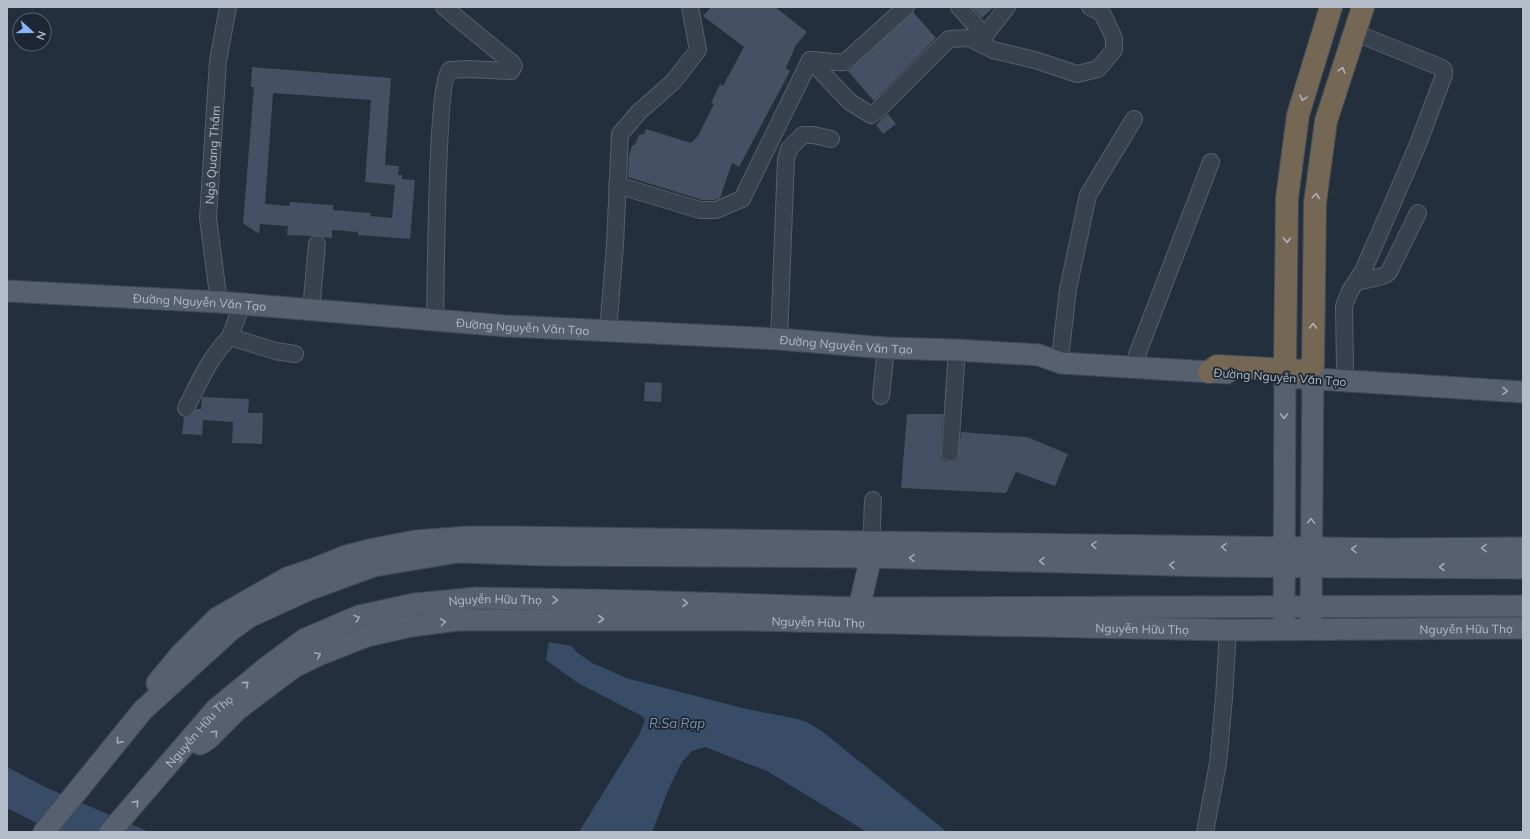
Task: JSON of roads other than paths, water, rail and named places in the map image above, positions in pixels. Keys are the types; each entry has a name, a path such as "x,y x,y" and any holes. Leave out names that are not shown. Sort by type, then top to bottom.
{"highway":[{"path":"1285,370 1287,198 1298,115 1332,7"},
{"path":"1209,372 1217,366 1313,372 1315,210 1326,121 1363,7"}],"main road":[{"name":"Đường Nguyễn Văn Tạo","path":"7,291 219,302 506,326 779,339 886,348 956,350 1039,355 1062,350 1137,354 1285,370"},
{"name":"Đường Nguyễn Văn Tạo","path":"1039,355 1061,363 1209,372"},
{"name":"Đường Nguyễn Văn Tạo","path":"1313,372 1345,367 1523,378"},
{"path":"1284,630 1285,370"},
{"name":"Đường Nguyễn Văn Tạo","path":"1313,372 1523,392"},
{"path":"1310,630 1313,372"},
{"path":"44,832 143,710 231,630 248,617 308,590 374,566 458,552 546,556 786,548 871,549 1210,566 1284,557 1311,557 1523,568"},
{"path":"1311,557 1390,549 1523,548"},
{"path":"859,608 871,549"},
{"name":"Nguyễn Hữu Thọ","path":"110,832 216,709 267,667 305,640 359,616 414,604 477,598 633,610 1038,618 1284,607 1523,606"},
{"name":"Nguyễn Hữu Thọ","path":"633,610 859,608 1228,630 1523,628"}],"street":[{"name":"Ngô Quang Thắm","path":"219,302 208,218 218,61 228,7"},
{"path":"435,320 439,145 442,101 446,76 450,70 511,71 514,66 444,7"},
{"path":"608,331 615,245 620,134 639,112 673,82 698,50 690,7"},
{"path":"810,60 821,60 835,63 845,62 906,7"},
{"path":"958,7 982,40 993,50 1035,60 1077,74 1098,69 1114,50 1114,38 1102,13 1090,7"},
{"path":"982,40 1007,7"},
{"path":"810,60 850,102 871,115 877,111 949,40 969,38 982,40"},
{"path":"1345,367 1344,306 1350,291 1357,282 1388,214 1418,144 1444,75 1444,70 1440,66 1368,38"},
{"path":"617,185 700,210 716,210 742,199 810,60"},
{"path":"1062,350 1068,288 1088,195 1134,119"},
{"path":"779,339 786,159 789,149 803,135 814,135 831,139"},
{"path":"1137,354 1211,162"},
{"path":"1357,282 1370,278 1386,276 1418,213"},
{"path":"311,310 317,244"},
{"path":"186,408 218,349 230,337 242,304"},
{"path":"230,337 276,351 296,354"},
{"path":"881,396 886,348"},
{"path":"950,453 956,350"},
{"path":"871,549 873,500"},
{"path":"1205,832 1218,763 1228,630"}],"water":[{"name":"R.Sa Rạp","path":"549,642 571,646 592,663 626,678 746,709 798,719 809,723 823,732 947,832 867,832 767,771 705,747 692,751 682,762 669,788 652,832 579,832 639,735 645,720 642,716 578,683 546,660"},
{"path":"7,767 45,787 149,832 55,832 7,808"}]}
